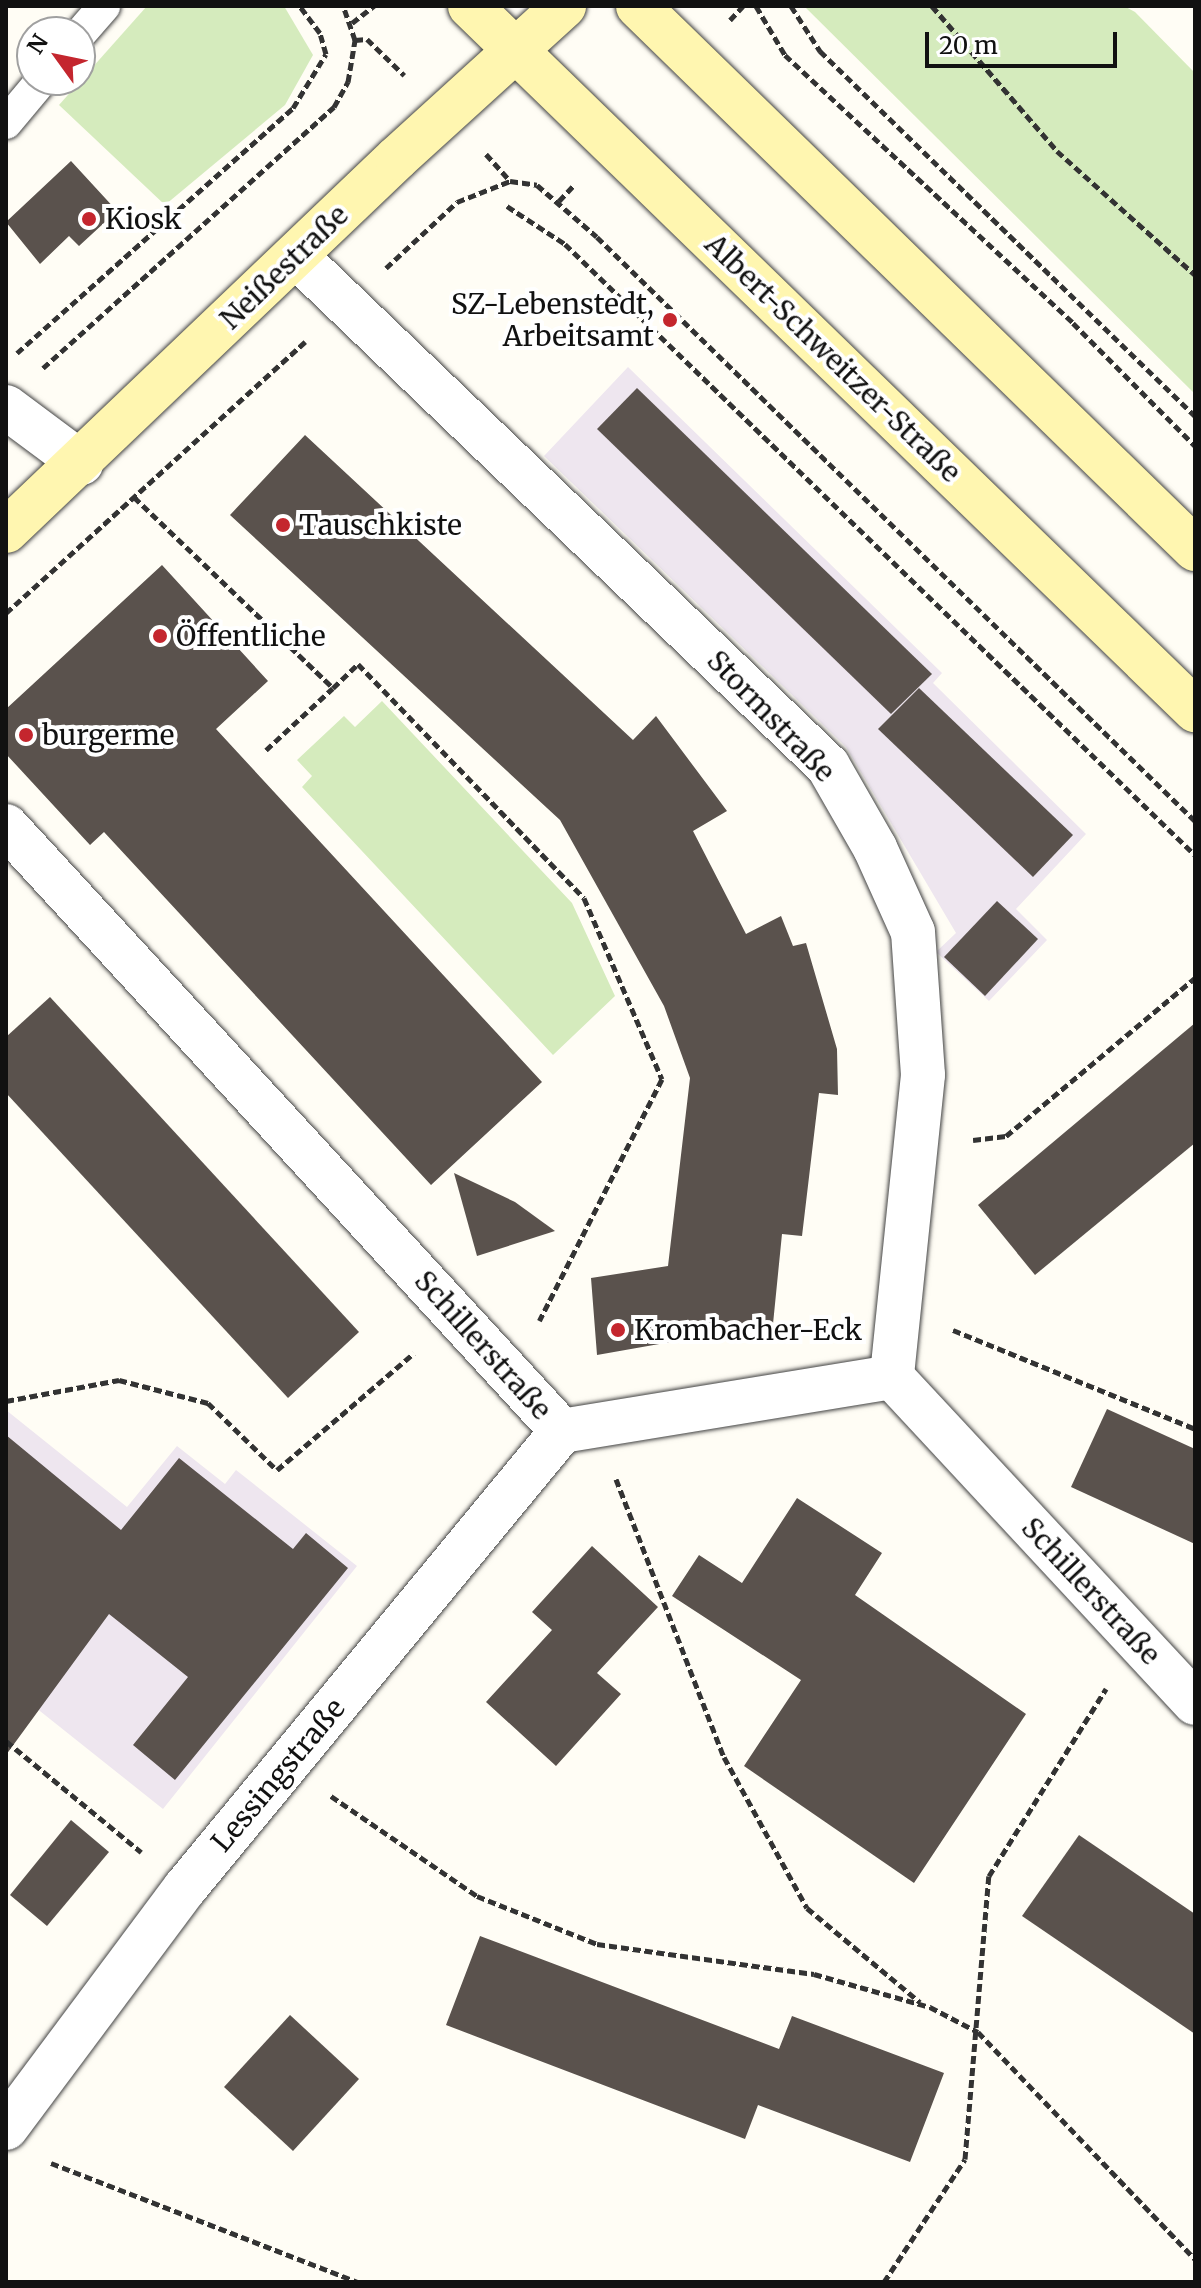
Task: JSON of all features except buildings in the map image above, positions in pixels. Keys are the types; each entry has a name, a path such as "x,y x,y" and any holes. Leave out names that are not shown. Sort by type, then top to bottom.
{"street":[{"name":"Albert-Schweitzer-Straße","path":"470,6 1195,710"},
{"name":"Neißestraße","path":"6,531 564,6"},
{"path":"638,6 1195,549"},
{"name":"Stormstraße","path":"296,256 828,766 875,848 913,932 923,1075 892,1377"},
{"path":"6,407 81,463"},
{"name":"Schillerstraße","path":"6,826 511,1375 579,1428"},
{"path":"579,1428 892,1377"},
{"name":"Schillerstraße","path":"892,1377 1195,1703"},
{"name":"Lessingstraße","path":"21,2142 185,1888 579,1428"}],"lane":[{"path":"6,123 29,96"}],"path":[{"path":"6,365 36,333 293,108 326,54 320,33 300,6"},
{"path":"39,372 265,174 334,107 348,82 355,40 352,23 343,6"},
{"path":"352,23 374,6"},
{"path":"756,6 785,55 1073,323 1195,446"},
{"path":"791,6 820,51 1195,416"},
{"path":"932,6 1057,151 1195,275"},
{"path":"6,613 457,202 479,190 510,181 537,185 597,237 1195,821"},
{"path":"507,206 565,244 1195,855"},
{"path":"134,497 333,688"},
{"path":"266,750 358,664 584,898 662,1079 511,1375"},
{"path":"916,1146 1006,1136 1195,978"},
{"path":"900,1308 1195,1429"},
{"path":"6,1401 119,1380 208,1403 277,1470 457,1316"},
{"path":"579,1428 724,1757 807,1908 930,2007 978,2032 1195,2259"},
{"path":"884,2282 965,2159 989,1876 1136,1640"},
{"path":"6,1741 185,1888"},
{"path":"287,1766 477,1896 597,1944 814,1974 930,2007"},
{"path":"21,2142 358,2282"}],"shaded area":[{"path":"628,367 942,673 933,683 1086,834 1016,909 1047,940 989,1001 936,952 956,933 846,747 544,456"},
{"path":"6,1410 127,1507 177,1446 225,1484 236,1470 357,1566 163,1809 6,1684"}],"green space":[{"path":"147,6 284,6 313,55 285,105 165,205 59,105 67,96 96,96 96,63"},
{"path":"804,6 1124,6 1135,12 1195,73 1195,394"},
{"path":"382,701 572,903 615,996 553,1055 302,787 312,776 297,760 344,716 355,727"}],"place":[{"name":"Kiosk","path":"89,219"},
{"name":"SZ-Lebenstedt, Arbeitsamt","path":"670,320"},
{"name":"Tauschkiste","path":"283,525"},
{"name":"Öffentliche","path":"160,636"},
{"name":"burgerme","path":"26,735"},
{"name":"Krombacher-Eck","path":"618,1330"}]}
